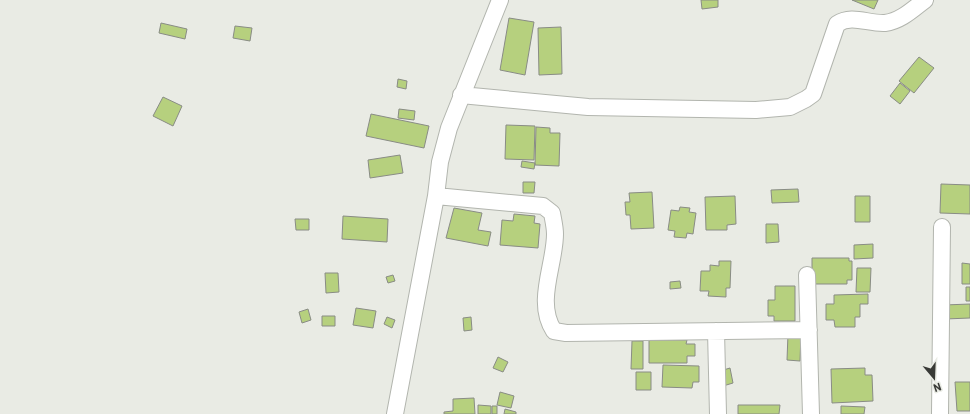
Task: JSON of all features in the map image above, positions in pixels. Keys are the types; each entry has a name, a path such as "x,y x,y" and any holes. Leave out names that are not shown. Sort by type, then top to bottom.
{"street":[{"path":"395,414 436,196 440,162 449,128 461,95 500,0"},
{"path":"461,95 588,107 756,110 790,106 813,94 837,24 844,19 885,23 898,20 925,0"},
{"path":"436,196 543,206 552,213 556,234 547,293 548,321 554,330 566,333 809,330"},
{"path":"940,414 942,381 942,227"},
{"path":"807,275 811,414"},
{"path":"716,331 718,414"}],"building":[{"path":"701,0 718,0 718,7 702,9"},
{"path":"852,0 878,0 874,9"},
{"path":"509,18 534,22 525,75 500,70"},
{"path":"161,23 187,29 185,39 159,33"},
{"path":"235,26 252,28 250,41 233,38"},
{"path":"561,27 562,74 539,75 538,28"},
{"path":"919,57 934,68 914,93 899,81"},
{"path":"398,79 407,81 406,89 397,87"},
{"path":"900,83 910,91 900,104 890,96"},
{"path":"163,97 182,106 173,126 153,116"},
{"path":"399,109 415,111 414,120 398,118"},
{"path":"371,114 429,126 424,148 366,136"},
{"path":"506,125 535,126 534,160 505,159"},
{"path":"536,127 550,128 550,133 560,133 559,166 535,165"},
{"path":"400,155 403,173 370,178 368,160"},
{"path":"522,161 535,163 534,169 521,167"},
{"path":"523,182 535,182 534,193 523,193"},
{"path":"941,184 970,185 970,214 940,213"},
{"path":"798,189 799,202 772,203 771,190"},
{"path":"652,192 654,228 631,229 630,215 626,215 625,202 630,202 629,193"},
{"path":"735,196 736,224 727,225 727,230 706,230 705,197"},
{"path":"855,196 870,196 870,222 855,222"},
{"path":"680,207 690,208 689,212 696,213 693,234 687,233 686,238 674,237 675,231 668,230 671,210 679,211"},
{"path":"454,208 482,213 478,230 491,232 488,246 446,238"},
{"path":"514,214 535,216 534,223 540,224 538,248 500,245 502,220 513,221"},
{"path":"343,216 388,219 387,242 342,239"},
{"path":"295,219 309,219 309,230 296,230"},
{"path":"766,224 778,224 779,242 766,243"},
{"path":"873,244 873,258 854,259 854,245"},
{"path":"812,258 849,258 849,261 852,261 852,280 847,280 847,284 812,284"},
{"path":"719,261 731,261 730,288 726,288 726,297 708,296 709,291 700,291 701,271 710,271 710,265 719,266"},
{"path":"962,263 970,264 970,284 962,284"},
{"path":"857,268 871,268 870,292 856,292"},
{"path":"325,273 338,273 339,292 326,293"},
{"path":"393,275 395,281 388,283 386,277"},
{"path":"680,281 681,288 670,289 670,282"},
{"path":"775,286 795,286 795,321 774,321 774,316 768,316 768,300 775,300"},
{"path":"966,287 970,287 970,301 966,301"},
{"path":"868,294 868,304 860,304 860,317 855,317 855,327 835,327 834,320 826,320 826,304 834,304 834,295"},
{"path":"970,304 970,318 945,319 944,305"},
{"path":"356,308 376,311 373,328 353,325"},
{"path":"308,309 311,320 302,323 299,312"},
{"path":"322,316 335,316 335,326 322,326"},
{"path":"387,317 395,320 392,328 384,324"},
{"path":"471,317 472,330 464,331 463,318"},
{"path":"788,334 801,334 800,361 787,360"},
{"path":"649,340 687,340 686,344 695,344 695,356 687,356 687,363 649,363"},
{"path":"632,341 643,341 643,369 631,369"},
{"path":"498,357 508,362 503,372 493,368"},
{"path":"663,365 699,366 699,382 693,382 692,388 662,387"},
{"path":"730,368 733,383 723,386 720,371"},
{"path":"865,368 865,375 872,375 873,401 832,403 831,369"},
{"path":"636,372 651,372 651,390 636,390"},
{"path":"955,382 970,382 970,411 957,411"},
{"path":"500,392 514,396 511,408 497,405"},
{"path":"474,398 475,414 444,414 444,412 453,411 453,399"},
{"path":"478,405 491,406 491,414 478,414"},
{"path":"738,405 780,405 779,414 738,414"},
{"path":"492,406 497,406 497,414 492,414"},
{"path":"841,406 865,407 864,414 841,414"},
{"path":"505,409 516,412 516,414 504,414"}]}
